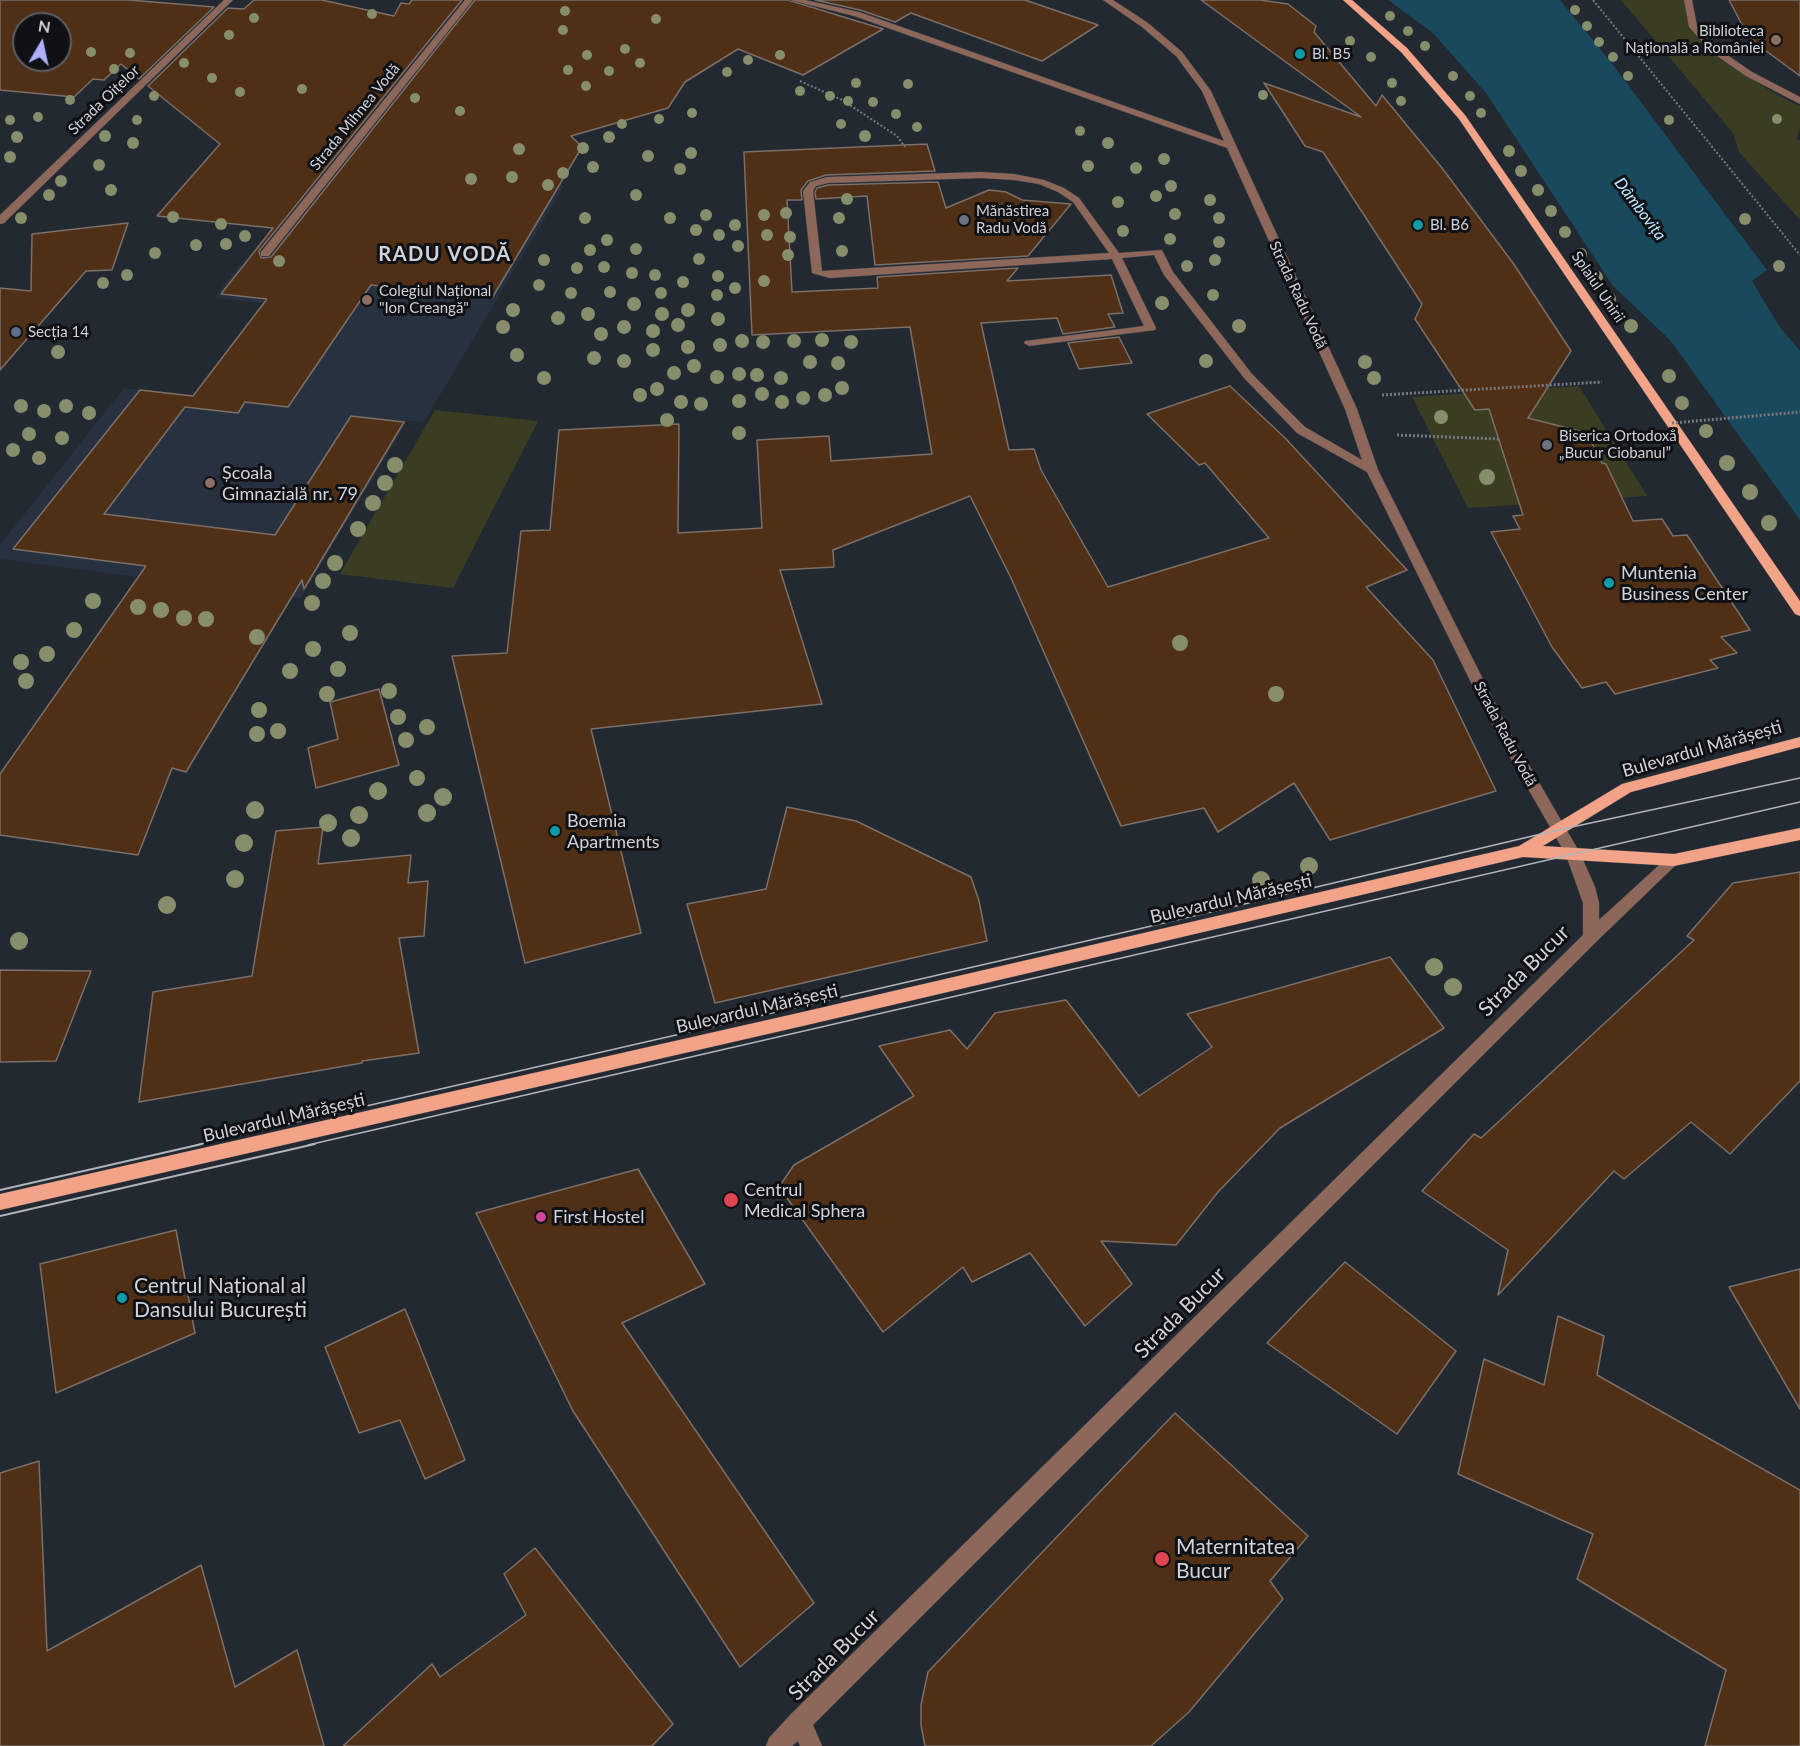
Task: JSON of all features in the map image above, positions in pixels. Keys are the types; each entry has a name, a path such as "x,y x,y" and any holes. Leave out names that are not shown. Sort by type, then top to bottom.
{"main road":[{"name":"Splaiul Unirii","path":"1347,0 1404,50 1462,117 1800,611"},
{"name":"Bulevardul Mărășești","path":"1522,851 1627,788 1800,742"},
{"name":"Bulevardul Mărășești","path":"0,1202 807,1018 1522,851 1674,860 1800,834"}],"street":[{"name":"Strada Oițelor","path":"0,222 229,0"},
{"name":"Strada Mihnea Vodă","path":"265,254 469,0"},
{"path":"794,0 856,14 1229,146"},
{"name":"Strada Radu Vodă","path":"1107,0 1145,25 1179,54 1206,91 1229,146 1346,397 1372,470 1502,731 1573,853"},
{"path":"1688,0 1694,27 1714,50 1749,74 1800,101"},
{"path":"1029,343 1150,328 1116,256 1076,200 1061,190 1041,182 981,175 827,180 813,184 808,191 817,273 830,275 1116,256 1158,252 1168,273 1248,376 1286,415 1301,430 1372,470"},
{"name":"Strada Bucur","path":"1573,853 1587,887 1590,903 1590,937"},
{"name":"Strada Bucur","path":"777,1746 1590,937 1674,860"},
{"path":"800,1721 811,1746"}],"path":[{"path":"1593,0 1800,255"},
{"path":"800,81 842,100 897,136 904,146 913,177"},
{"path":"1346,397 1642,379"},
{"path":"1672,423 1800,412"},
{"path":"1432,436 1499,439"}],"shaded area":[{"path":"472,177 564,186 424,422 407,421 301,598 0,559 0,545 124,388 196,395 264,303 214,298 239,265 317,272"}],"green space":[{"path":"1621,0 1684,0 1689,28 1720,60 1800,106 1800,129 1796,139 1800,141 1800,220 1739,152 1733,133"},
{"path":"1579,386 1647,496 1468,508 1412,397"},
{"path":"435,410 538,421 453,588 340,574"}],"water":[{"name":"Dâmbovița","path":"1388,0 1560,0 1613,65 1767,270 1752,281 1779,326 1800,351 1800,520 1670,340 1613,286 1486,93 1433,33"}],"building":[{"path":"0,0 129,0 214,7 139,79 121,64 104,80 93,79 74,97 0,90"},
{"path":"254,0 322,0 394,16 401,3 409,4 412,0 462,0 259,251 261,258 271,257 475,0 788,0 883,29 803,75 738,49 685,82 668,108 571,136 582,147 492,298 371,285 288,407 245,402 238,413 185,407 104,514 275,535 351,416 404,422 304,589 302,580 186,772 172,768 138,855 0,835 0,774 146,566 13,549 140,390 193,396 267,299 221,294 273,228 157,216 220,144 148,86 228,8 244,9"},
{"path":"815,0 1025,0 1098,25 1042,61 911,13 895,22 860,10"},
{"path":"1201,0 1260,0 1288,4 1316,26 1314,32 1376,106 1382,95 1442,168 1513,263 1571,351 1528,418 1587,433 1602,463 1606,464 1633,521 1662,519 1673,536 1687,535 1750,630 1721,637 1737,653 1710,660 1718,668 1615,694 1606,682 1582,688 1552,647 1491,532 1520,529 1513,516 1523,515 1489,409 1475,410 1415,319 1422,304 1323,152 1305,146 1264,83 1361,117"},
{"name":"Biblioteca Națională a României","path":"1729,0 1800,0 1800,76 1747,34"},
{"path":"927,144 935,171 826,175 808,181 801,190 802,200 787,200 792,292 878,288 877,277 1018,268 1007,281 1111,275 1123,313 1108,314 1115,327 1063,334 1057,318 981,323 1009,450 1034,449 1041,470 1108,587 1269,538 1205,463 1199,465 1147,414 1230,386 1286,439 1407,570 1366,587 1433,660 1496,791 1330,840 1294,783 1218,832 1204,808 1121,826 1011,578 970,496 833,550 834,567 780,570 822,704 591,729 641,933 525,963 452,656 507,653 521,531 550,530 559,430 679,424 678,533 762,528 757,440 829,436 831,461 932,454 910,327 752,335 744,152"},
{"path":"938,182 946,208 989,190 1006,192 1022,200 1071,204 1028,256 875,265 867,196 816,199 815,192 817,188 828,185"},
{"path":"128,223 112,270 86,271 0,370 0,288 31,291 32,234"},
{"path":"1119,337 1132,363 1079,369 1068,343"},
{"path":"379,689 399,765 316,788 308,748 338,739 330,702"},
{"path":"787,807 856,821 971,877 979,901 987,941 715,1003 687,904 766,889"},
{"path":"323,827 318,864 411,855 408,883 428,881 424,936 399,938 419,1053 362,1061 362,1063 139,1102 153,992 252,976 276,831"},
{"path":"1800,872 1800,1081 1730,1154 1691,1122 1624,1179 1614,1171 1498,1295 1508,1250 1422,1191 1474,1134 1481,1138 1694,940 1687,936 1733,883"},
{"path":"1390,957 1444,1028 1280,1128 1218,1192 1176,1245 1101,1241 1132,1284 1085,1326 1030,1253 972,1282 963,1267 883,1332 779,1187 794,1165 914,1096 879,1046 950,1030 967,1049 995,1013 1066,1000 1139,1096 1212,1047 1187,1014"},
{"path":"0,970 91,971 56,1061 0,1062"},
{"path":"638,1169 705,1284 622,1323 814,1603 740,1667 573,1411 476,1213"},
{"path":"176,1230 195,1333 56,1393 40,1264"},
{"path":"1345,1262 1456,1351 1397,1434 1267,1343"},
{"path":"1800,1269 1800,1409 1729,1287"},
{"path":"405,1309 465,1460 425,1479 400,1420 359,1433 325,1347"},
{"path":"1558,1316 1604,1336 1597,1375 1800,1490 1800,1746 1705,1746 1726,1670 1577,1579 1593,1534 1458,1474 1484,1359 1544,1385"},
{"name":"Maternitatea Bucur","path":"1175,1413 1308,1536 1270,1581 1283,1599 1189,1712 1151,1746 925,1746 921,1725 921,1705 928,1672"},
{"path":"39,1461 47,1651 201,1565 235,1687 297,1650 324,1746 0,1746 0,1473"},
{"path":"535,1548 673,1724 652,1746 343,1746 432,1664 440,1677 526,1615 504,1574"}],"tram line":[{"path":"196,1145 1130,931 1558,830 1800,778"},
{"path":"308,1145 1800,802"},
{"path":"0,1190 202,1144"},
{"path":"0,1216 315,1144"}],"place":[{"name":"Biblioteca Națională a României","path":"1776,40"},
{"name":"Bl. B5","path":"1300,54"},
{"name":"Mănăstirea Radu Vodă","path":"964,220"},
{"name":"Bl. B6","path":"1418,225"},
{"name":"Colegiul Național \"Ion Creangă\"","path":"367,300"},
{"name":"Secția 14","path":"16,332"},
{"name":"Biserica Ortodoxă „Bucur Ciobanul”","path":"1547,445"},
{"name":"Școala Gimnazială nr. 79","path":"210,483"},
{"name":"Muntenia Business Center","path":"1609,583"},
{"name":"Boemia Apartments","path":"555,831"},
{"name":"Centrul Medical Sphera","path":"731,1200"},
{"name":"First Hostel","path":"541,1217"},
{"name":"Centrul Național al Dansului București","path":"122,1298"},
{"name":"Maternitatea Bucur","path":"1162,1559"}],"district":[{"name":"RADU VODĂ","path":"445,255"}]}
